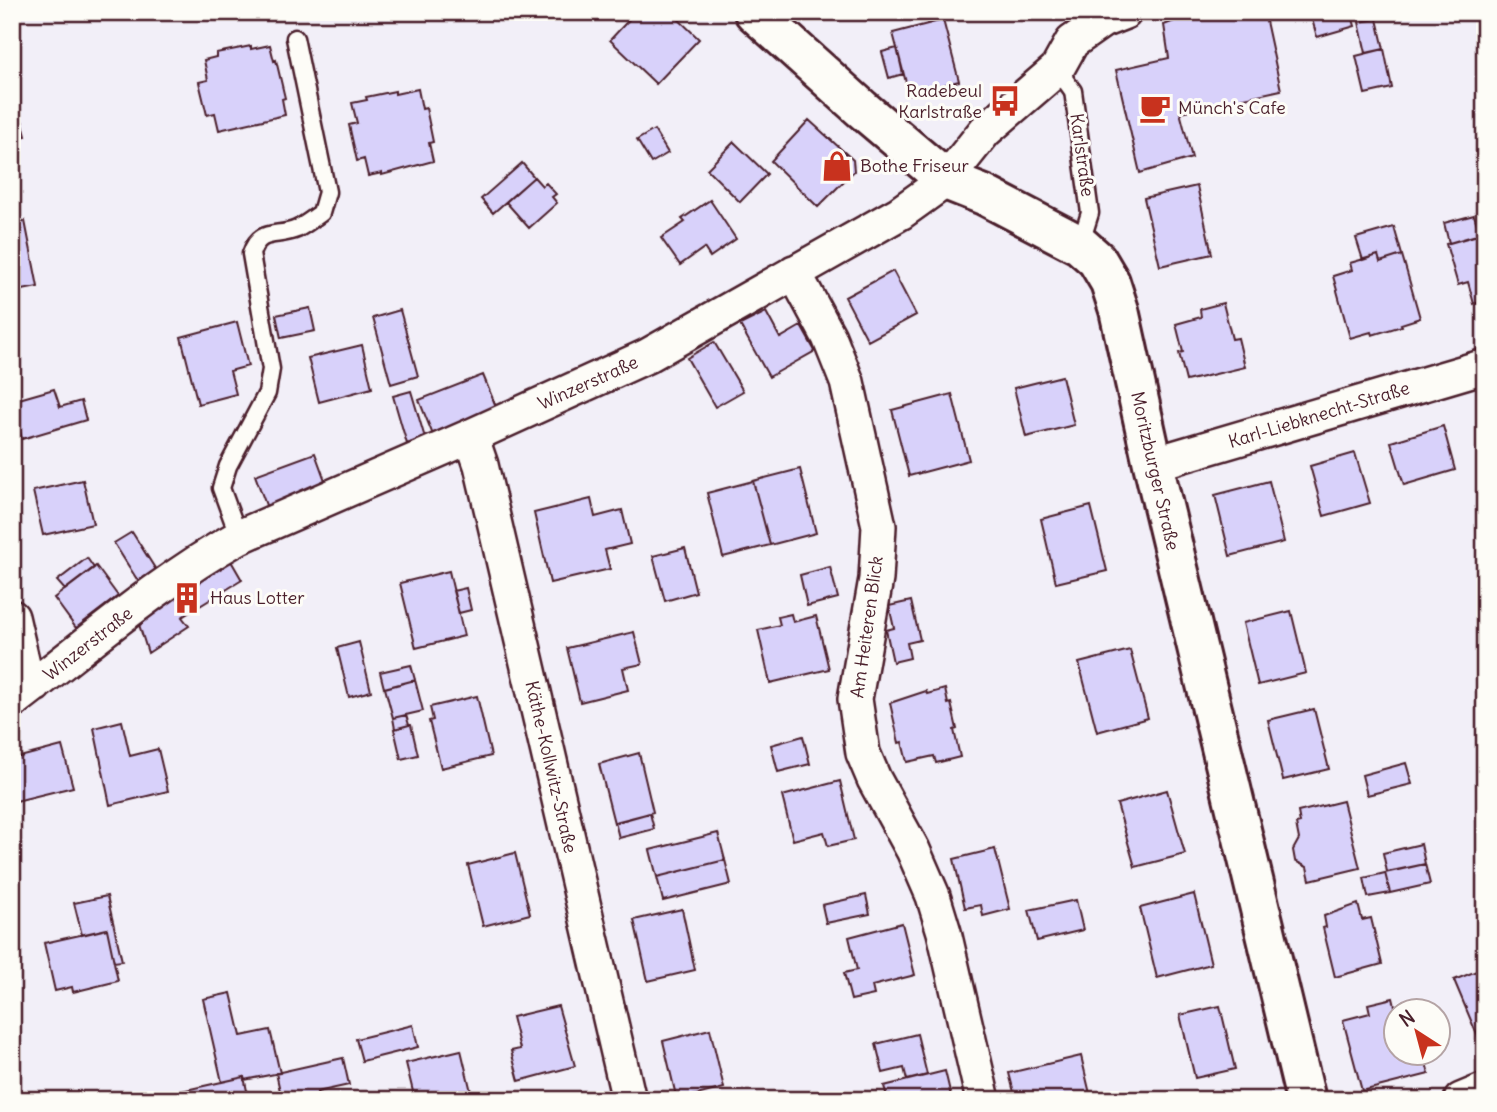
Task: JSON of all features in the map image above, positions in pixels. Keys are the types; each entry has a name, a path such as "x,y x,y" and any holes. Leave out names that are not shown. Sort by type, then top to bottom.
{"street":[{"name":"Moritzburger Straße","path":"754,12 946,180 984,195 1080,245 1097,260 1110,282 1306,1100"},
{"name":"Winzerstraße","path":"24,694 141,603 215,550 647,356 900,212 946,180 1064,41 1125,12"},
{"name":"Am Heiteren Blick","path":"794,272 829,337 847,382 879,526 876,579 855,699 863,753 874,779 913,850 933,896 944,932 983,1100"},
{"name":"Karl-Liebknecht-Straße","path":"1153,464 1485,366"},
{"name":"Käthe-Kollwitz-Straße","path":"471,436 481,465 629,1100"},
{"path":"12,617 24,669 24,694"},
{"path":"1461,1100 1485,1090"}],"lane":[{"path":"239,537 221,488 228,466 267,393 271,369 251,254 255,242 263,236 296,229 321,213 327,192 295,38"},
{"name":"Karlstraße","path":"1064,41 1090,213 1080,245"}],"building":[{"path":"636,12 671,12 699,39 656,84 610,40"},
{"path":"1197,12 1264,12 1281,90 1180,112 1192,158 1140,173 1116,70 1169,58 1164,25"},
{"path":"1310,12 1351,12 1355,26 1317,37"},
{"path":"1377,19 1384,49 1366,53 1359,22"},
{"path":"943,20 959,81 909,94 893,33"},
{"path":"270,45 285,98 282,99 285,115 219,130 215,113 207,115 199,82 208,80 204,60 216,57 216,53"},
{"path":"897,48 903,74 889,78 882,52"},
{"path":"1384,49 1392,88 1365,94 1356,56"},
{"path":"12,81 26,136 12,139"},
{"path":"418,89 422,109 426,108 433,142 429,143 433,161 382,175 368,176 364,159 357,161 349,125 357,123 352,103 367,100 366,97"},
{"path":"809,120 853,160 854,171 818,207 771,161"},
{"path":"654,130 668,153 651,163 637,140"},
{"path":"734,142 767,174 740,202 707,169"},
{"path":"522,163 534,177 493,213 481,199"},
{"path":"534,177 542,186 546,183 556,194 552,197 557,203 529,228 506,202"},
{"path":"1197,186 1212,254 1160,266 1144,198"},
{"path":"710,200 736,239 710,257 704,248 680,265 661,238 685,222 682,219"},
{"path":"1474,215 1480,234 1449,243 1444,223"},
{"path":"25,221 38,287 12,292 12,223"},
{"path":"1394,227 1402,255 1380,262 1378,255 1363,260 1356,238"},
{"path":"1485,233 1485,300 1474,304 1468,282 1458,285 1446,244"},
{"path":"1378,255 1380,262 1402,255 1420,318 1372,335 1371,332 1350,338 1333,276 1352,270 1350,263"},
{"path":"893,271 916,315 868,341 845,297"},
{"path":"1223,303 1232,339 1238,338 1245,367 1186,381 1176,324 1201,317 1200,309"},
{"path":"310,308 315,331 281,338 276,315"},
{"path":"400,310 418,376 391,384 373,318"},
{"path":"766,312 780,338 801,326 815,351 769,377 740,325"},
{"path":"237,322 248,366 230,371 236,394 198,404 181,337"},
{"path":"714,342 743,391 715,407 687,358"},
{"path":"362,345 372,388 319,402 308,358"},
{"path":"483,375 497,409 433,435 419,400"},
{"path":"1062,376 1074,425 1026,437 1014,388"},
{"path":"54,389 60,407 81,401 86,420 22,439 12,401"},
{"path":"411,391 425,438 407,444 393,396"},
{"path":"952,394 969,460 909,476 892,410"},
{"path":"1443,426 1455,470 1404,485 1391,442"},
{"path":"315,453 327,486 267,508 255,475"},
{"path":"1355,453 1370,503 1324,516 1310,466"},
{"path":"800,469 816,533 770,545 753,481"},
{"path":"83,480 93,524 43,535 33,491"},
{"path":"753,481 770,545 723,557 707,493"},
{"path":"1269,481 1284,542 1230,556 1215,495"},
{"path":"591,499 595,517 622,510 630,544 605,550 610,569 550,583 534,513"},
{"path":"1091,506 1107,571 1056,583 1041,519"},
{"path":"132,532 156,570 138,581 114,543"},
{"path":"685,548 696,592 665,601 653,556"},
{"name":"Haus Lotter","path":"227,554 242,580 182,617 189,626 148,653 136,615"},
{"path":"87,558 94,568 65,590 57,581"},
{"path":"96,566 118,596 76,628 54,598"},
{"path":"830,567 838,598 807,606 800,575"},
{"path":"449,571 464,636 416,648 400,583"},
{"path":"466,588 471,610 459,613 453,591"},
{"path":"911,601 920,640 907,643 910,658 893,662 886,630 894,628 889,606"},
{"path":"1291,611 1306,673 1258,685 1243,623"},
{"path":"791,614 793,622 816,616 829,669 770,683 758,630 780,625 778,617"},
{"path":"634,632 642,664 623,668 628,690 580,702 567,648"},
{"path":"359,642 371,691 349,697 337,648"},
{"path":"1130,650 1148,718 1097,732 1079,663"},
{"path":"411,665 415,680 384,688 380,672"},
{"path":"415,680 423,711 393,718 385,688"},
{"path":"945,689 957,729 954,730 960,757 936,763 934,756 907,762 902,742 899,743 890,703 926,691 927,694"},
{"path":"477,696 491,756 441,768 429,721 433,720 430,707"},
{"path":"1314,709 1329,769 1283,780 1268,720"},
{"path":"406,715 409,725 395,729 393,718"},
{"path":"122,721 130,756 158,749 168,791 110,805 94,728"},
{"path":"411,725 418,755 401,759 394,729"},
{"path":"803,736 810,764 778,772 771,745"},
{"path":"62,746 73,787 12,802 12,759"},
{"path":"639,753 653,812 614,823 599,764"},
{"path":"1406,763 1412,784 1367,795 1362,775"},
{"path":"840,781 854,840 828,846 824,832 793,840 782,796"},
{"path":"1167,790 1185,854 1135,867 1117,804"},
{"path":"1343,801 1360,868 1310,880 1307,867 1295,861 1293,850 1299,839 1296,824 1300,823 1298,812"},
{"path":"650,813 654,829 619,838 615,822"},
{"path":"718,833 725,860 657,877 650,850"},
{"path":"1421,844 1425,864 1387,872 1383,853"},
{"path":"995,849 1010,909 983,916 981,905 965,908 954,859"},
{"path":"515,853 530,914 483,926 468,865"},
{"path":"725,860 731,884 663,901 657,877"},
{"path":"1425,864 1430,884 1390,893 1385,873"},
{"path":"1385,873 1390,893 1368,897 1364,878"},
{"path":"1194,894 1211,964 1157,978 1140,908"},
{"path":"866,895 870,914 826,923 822,905"},
{"path":"107,896 122,961 114,962 107,929 82,935 74,903"},
{"path":"1076,900 1083,930 1037,941 1029,910"},
{"path":"1358,904 1362,920 1371,918 1382,964 1335,977 1323,928 1326,927 1324,916"},
{"path":"682,909 695,970 648,981 634,920"},
{"path":"902,923 915,975 872,986 874,995 851,1000 844,973 857,970 849,937"},
{"path":"107,929 118,981 73,992 72,987 55,991 44,943"},
{"path":"1479,970 1485,983 1483,1049 1454,980"},
{"path":"231,993 241,1036 270,1030 280,1073 222,1082 203,999"},
{"path":"1382,1001 1382,1066 1427,1066 1429,1074 1362,1091 1343,1020 1370,1013 1368,1004"},
{"path":"558,1006 575,1066 519,1081 511,1051 520,1049 512,1017"},
{"path":"1220,1006 1235,1069 1195,1078 1180,1015"},
{"path":"413,1025 418,1047 362,1061 356,1039"},
{"path":"710,1029 724,1088 677,1100 663,1041"},
{"path":"917,1034 927,1075 907,1080 904,1068 883,1073 876,1044"},
{"path":"461,1050 473,1100 415,1100 406,1063"},
{"path":"1081,1056 1091,1098 1016,1100 1009,1073"},
{"path":"343,1058 349,1085 317,1092 319,1100 282,1100 276,1073"},
{"path":"945,1071 952,1100 888,1100 884,1086"},
{"path":"244,1077 249,1100 179,1100 177,1092"}],"place":[{"name":"Radebeul Karlstraße","path":"1005,101"},
{"name":"Münch's Cafe","path":"1155,108"},
{"name":"Bothe Friseur","path":"837,166"},
{"name":"Haus Lotter","path":"187,598"}]}
